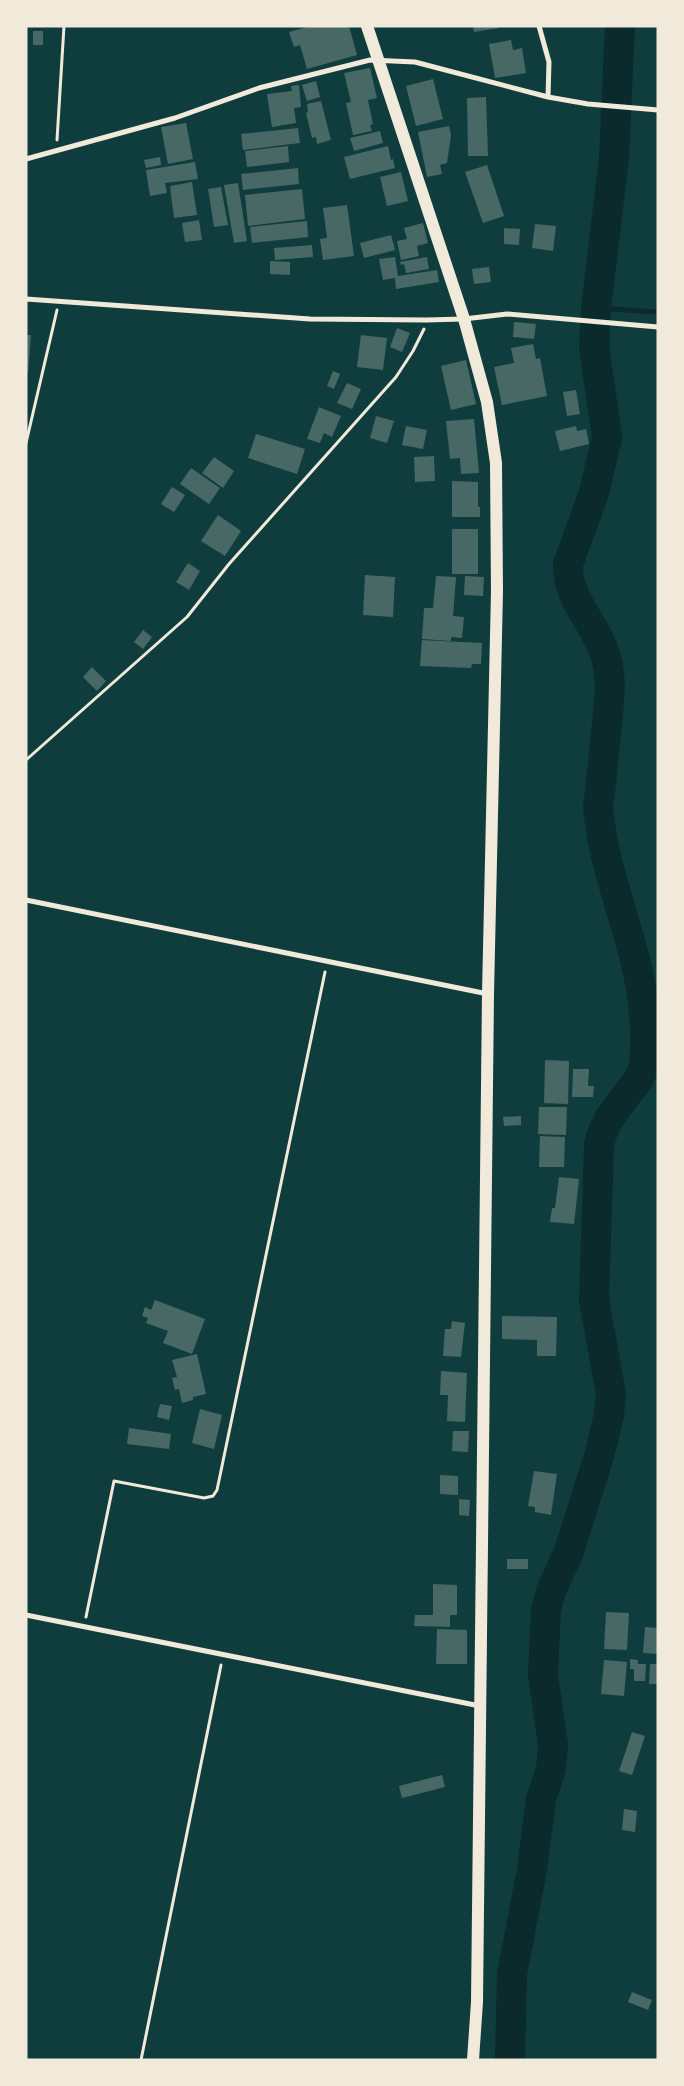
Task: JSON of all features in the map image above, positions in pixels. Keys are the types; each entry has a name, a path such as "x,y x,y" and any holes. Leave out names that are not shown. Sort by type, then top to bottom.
{"main road":[{"path":"368,26 464,319 487,402 496,462 497,601 488,994 477,2002 473,2060"}],"street":[{"path":"539,26 548,62 548,97"},
{"path":"26,160 175,118 259,88 370,60 415,62 548,97 605,106 658,110"},
{"path":"26,298 59,302 310,319 426,320 464,319 507,314 658,326"},
{"path":"26,900 488,994"},
{"path":"26,1615 480,1706"}],"path":[{"path":"58,151 57,138 64,26"},
{"path":"26,444 59,302"},
{"path":"26,760 186,617 229,564 396,377 413,351 424,330 426,320"},
{"path":"84,1626 114,1481 204,1498 213,1496 217,1490 327,961"},
{"path":"141,2060 223,1654"}],"building":[{"path":"311,26 349,26 357,55 307,69 300,45 294,47 289,32"},
{"path":"473,26 499,26 499,28 474,32"},
{"path":"33,31 43,31 43,45 33,45"},
{"path":"511,40 513,50 522,48 526,73 495,78 489,44"},
{"path":"370,68 377,98 368,100 373,124 370,125 372,131 353,135 346,103 351,102 344,73"},
{"path":"433,79 443,119 416,126 406,86"},
{"path":"316,81 320,97 307,101 302,85"},
{"path":"299,85 301,107 294,108 296,123 272,127 267,94 292,91 291,86"},
{"path":"486,97 488,156 468,156 467,98"},
{"path":"321,101 331,140 317,144 316,137 312,138 306,113 308,112 307,104"},
{"path":"186,123 193,159 168,164 161,127"},
{"path":"449,126 451,135 447,163 440,165 442,174 427,177 418,132"},
{"path":"298,128 300,143 243,150 241,134"},
{"path":"380,131 383,143 354,151 350,138"},
{"path":"288,146 289,162 247,167 245,151"},
{"path":"388,146 395,168 350,179 344,157"},
{"path":"160,157 161,165 146,168 144,160"},
{"path":"195,162 198,179 165,183 167,193 150,196 146,170"},
{"path":"487,165 504,216 483,223 465,172"},
{"path":"298,168 299,184 243,190 241,174"},
{"path":"401,172 408,201 387,206 380,177"},
{"path":"192,182 197,215 174,218 170,186"},
{"path":"238,183 247,241 234,243 224,185"},
{"path":"221,187 228,225 214,227 208,189"},
{"path":"302,189 305,219 248,226 245,195"},
{"path":"347,205 354,256 323,260 320,239 327,238 323,208"},
{"path":"199,220 202,240 185,242 182,223"},
{"path":"307,221 308,237 252,243 250,227"},
{"path":"423,223 428,243 417,246 419,256 401,260 397,241 407,239 404,228"},
{"path":"535,224 556,226 553,251 532,248"},
{"path":"504,228 520,229 519,245 504,244"},
{"path":"391,235 395,250 364,258 360,243"},
{"path":"312,245 313,257 275,260 274,248"},
{"path":"395,257 398,276 437,270 439,282 396,289 395,278 383,280 379,259"},
{"path":"427,257 429,269 406,273 404,264 401,265 400,262"},
{"path":"270,261 290,262 290,275 270,274"},
{"path":"489,267 491,282 474,284 472,269"},
{"path":"514,322 536,324 534,339 513,337"},
{"path":"397,328 410,333 402,352 390,347"},
{"path":"26,335 31,335 28,373 26,373"},
{"path":"361,335 387,338 383,370 357,367"},
{"path":"533,344 536,359 540,358 547,396 502,405 494,367 514,363 511,348"},
{"path":"466,360 476,404 451,410 441,366"},
{"path":"333,371 340,374 334,389 327,386"},
{"path":"347,383 361,389 352,409 337,403"},
{"path":"576,390 580,414 567,416 563,392"},
{"path":"319,407 341,416 332,437 324,433 320,443 307,439"},
{"path":"376,416 394,421 387,443 370,438"},
{"path":"474,419 479,473 461,474 460,458 450,459 446,421"},
{"path":"406,426 427,430 423,449 402,445"},
{"path":"576,426 577,431 586,429 589,444 560,451 555,431"},
{"path":"256,434 305,449 297,474 248,458"},
{"path":"434,456 435,481 415,482 414,457"},
{"path":"214,457 234,471 223,488 202,473"},
{"path":"191,468 220,488 209,504 180,484"},
{"path":"452,481 478,482 480,517 452,517"},
{"path":"172,487 185,495 174,512 161,504"},
{"path":"218,515 241,531 225,556 201,541"},
{"path":"452,529 478,529 478,574 452,574"},
{"path":"188,563 200,571 189,590 176,582"},
{"path":"365,575 395,577 393,617 363,615"},
{"path":"436,576 456,577 453,616 464,617 462,638 451,637 451,641 422,639 424,608 433,608"},
{"path":"465,576 484,577 483,596 464,595"},
{"path":"143,630 152,637 143,649 134,642"},
{"path":"422,640 482,643 481,664 472,664 471,668 420,666"},
{"path":"92,667 106,681 97,691 83,677"},
{"path":"545,1060 569,1061 568,1104 544,1103"},
{"path":"573,1069 589,1069 588,1086 594,1086 593,1097 572,1097"},
{"path":"539,1107 567,1107 566,1135 538,1134"},
{"path":"521,1116 521,1125 504,1126 503,1117"},
{"path":"540,1136 565,1137 564,1167 539,1167"},
{"path":"559,1177 579,1179 574,1224 550,1222 552,1208 555,1208"},
{"path":"155,1300 205,1319 192,1354 163,1343 168,1331 146,1323 148,1318 142,1316 145,1307 151,1310"},
{"path":"502,1316 557,1317 556,1356 537,1356 537,1340 502,1339"},
{"path":"452,1321 465,1323 461,1357 443,1356 445,1329 451,1329"},
{"path":"197,1354 206,1394 193,1397 193,1400 182,1403 179,1389 175,1390 172,1378 177,1377 172,1360"},
{"path":"441,1371 467,1373 465,1422 447,1421 448,1395 440,1395"},
{"path":"160,1404 172,1406 169,1420 157,1417"},
{"path":"200,1409 222,1415 214,1449 192,1443"},
{"path":"129,1428 171,1434 169,1449 127,1444"},
{"path":"453,1431 469,1431 468,1452 452,1451"},
{"path":"534,1471 557,1474 551,1515 535,1512 535,1507 528,1506"},
{"path":"440,1475 458,1476 458,1495 440,1494"},
{"path":"459,1499 470,1500 469,1516 459,1515"},
{"path":"507,1559 528,1559 528,1569 507,1569"},
{"path":"433,1584 457,1585 457,1615 450,1615 450,1627 414,1626 415,1615 433,1615"},
{"path":"606,1612 629,1613 627,1650 604,1649"},
{"path":"645,1627 658,1628 658,1654 643,1653"},
{"path":"437,1629 467,1630 467,1664 436,1664"},
{"path":"630,1659 638,1660 638,1664 646,1664 645,1681 634,1681 634,1669 630,1669"},
{"path":"604,1660 627,1662 624,1696 601,1694"},
{"path":"650,1664 658,1664 658,1684 649,1684"},
{"path":"632,1732 645,1736 632,1775 619,1771"},
{"path":"442,1775 445,1787 402,1798 399,1786"},
{"path":"624,1809 637,1811 635,1832 622,1830"},
{"path":"632,1992 652,2000 648,2010 628,2002"}],"waterway":[{"path":"510,2060 512,1974 532,1870 541,1799 551,1769 553,1744 543,1675 546,1610 551,1591 569,1551 599,1456 609,1415 611,1394 594,1300 599,1145 603,1130 610,1118 640,1077 645,1052 643,1004 638,975 608,863 598,806 610,694 608,665 600,642 572,589 568,564 594,493 607,437 594,347 596,308 614,158 620,26"},
{"path":"596,308 658,312"}]}
